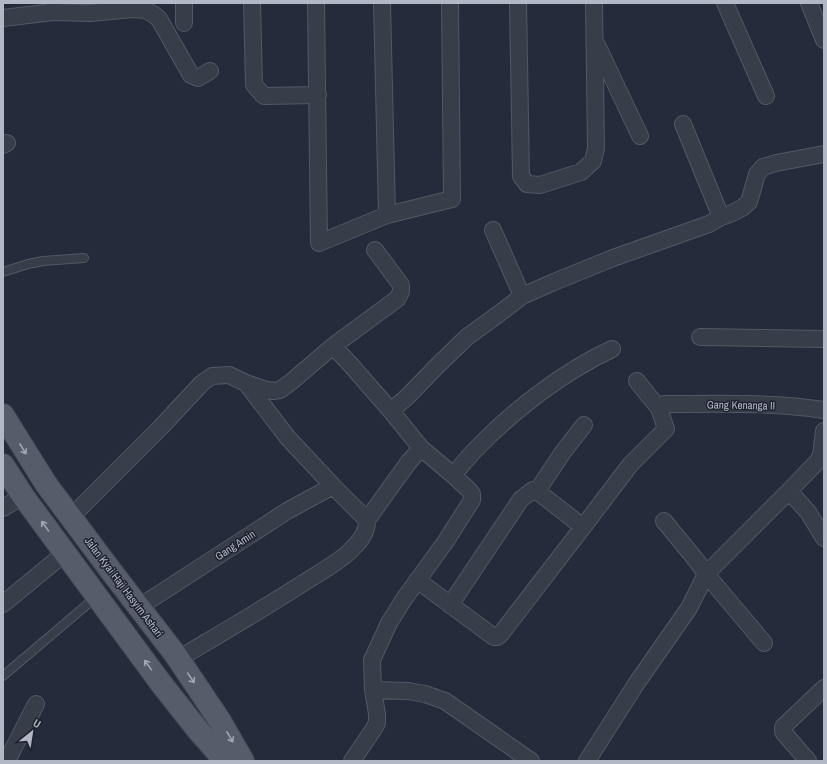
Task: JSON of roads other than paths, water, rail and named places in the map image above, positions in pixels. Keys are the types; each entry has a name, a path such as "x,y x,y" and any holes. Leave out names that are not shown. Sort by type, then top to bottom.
{"main road":[{"name":"Jalan Kyai Haji Hasyim Ashari","path":"3,415 46,484 178,659 220,721 243,761"},
{"path":"3,465 23,496 160,682 197,729 225,761"}],"street":[{"path":"184,3 184,23"},
{"path":"252,3 254,85 264,96 318,95"},
{"path":"316,3 319,243 387,215 452,199 450,3"},
{"path":"382,3 387,215"},
{"path":"518,3 521,176 527,184 540,185 580,172 593,161 596,148 594,3"},
{"path":"725,3 766,96"},
{"path":"809,3 824,40"},
{"path":"3,18 53,8 90,13 133,9 145,10 159,19 191,75 198,78 210,71"},
{"path":"594,40 640,136"},
{"path":"684,124 721,217"},
{"path":"391,411 467,337 522,296 606,261 708,224 730,214 742,208 749,202 757,174 763,167 776,163 824,154"},
{"path":"493,230 522,296"},
{"path":"72,517 161,427 202,383 212,376 230,375 246,383 267,390 280,390 332,346 397,299 401,292 401,285 375,250"},
{"path":"700,336 824,339"},
{"path":"332,346 350,364 421,448 453,475 472,494 472,500 446,541 404,599 389,623 372,660 373,690 377,723 352,761"},
{"path":"453,475 477,448 515,412 558,380 592,358 612,349"},
{"path":"418,580 494,637 500,635 630,465 665,431 666,428 659,408 636,381"},
{"path":"246,383 288,438 367,520"},
{"name":"Gang Kenanga II","path":"659,408 664,404 714,404 773,405 824,410"},
{"path":"537,491 562,452 584,425"},
{"path":"587,761 636,684 689,608 706,574 818,461 821,455 824,431"},
{"path":"178,659 292,590 338,561 351,550 367,528 367,520 408,463 421,448"},
{"name":"Gang Amin","path":"139,607 287,511 333,486"},
{"path":"450,605 521,498 533,490 537,491 583,527"},
{"path":"789,491 808,512 824,538"},
{"path":"3,508 23,496"},
{"path":"664,521 764,643"},
{"path":"3,604 65,552"},
{"path":"808,761 783,732 783,727 824,688"},
{"path":"373,690 408,691 425,694 445,701 531,761"},
{"path":"7,761 36,704"}],"lane":[{"path":"3,272 43,261 84,258"},
{"path":"3,676 97,596"}]}
